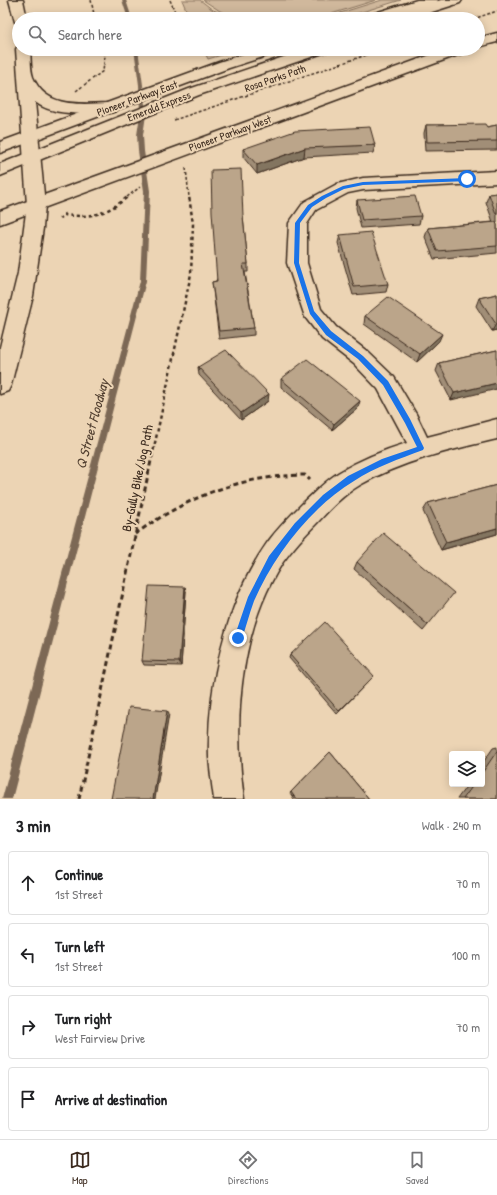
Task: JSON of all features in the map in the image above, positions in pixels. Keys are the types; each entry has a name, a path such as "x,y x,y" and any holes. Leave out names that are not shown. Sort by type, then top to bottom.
{"main road":[{"path":"16,0 19,12"},
{"path":"392,12 431,0"},
{"path":"418,12 455,0"},
{"path":"433,12 470,0"},
{"path":"485,41 497,37"},
{"path":"0,385 23,300 34,243 36,205 24,56"},
{"name":"Pioneer Parkway East","path":"175,92 224,65 252,56"},
{"name":"Emerald Express","path":"0,164 31,149 109,117 175,92 283,56"},
{"name":"Emerald Express","path":"175,92 298,56"},
{"name":"Pioneer Parkway West","path":"0,218 109,178 186,156 443,56"},
{"path":"26,78 42,101 74,107 109,117"},
{"path":"0,148 31,149"},
{"name":"Emerald Express","path":"0,170 31,149"},
{"path":"421,448 408,421 386,383 361,358 329,333 312,312 296,263 298,223 310,206 343,188 363,184 497,177"},
{"path":"229,799 224,751 227,692 238,638 251,600 271,559 297,525 326,497 351,478 384,462 421,448 497,429"}],"path":[{"path":"91,0 94,12"},
{"path":"170,0 175,12"},
{"path":"485,15 497,11"},
{"path":"72,93 103,71 105,56"},
{"name":"Rosa Parks Path","path":"170,121 363,56"},
{"name":"By-Gully Bike/Jog Path","path":"79,799 191,274 193,224 186,180 186,156"},
{"path":"59,219 65,215"},
{"path":"135,534 157,518 203,495 243,481 285,474 305,475 326,497"}],"shaded area":[{"path":"182,0 200,0 213,10 219,12 187,12"},
{"path":"203,0 376,0 337,12 220,11"},
{"path":"382,0 401,0 362,12 343,12"},
{"path":"206,56 218,56 208,59"}],"building":[{"path":"485,124 487,127 497,125 497,141 427,142 426,125"},
{"path":"370,127 375,145 305,148 257,165 243,149 295,131"},
{"path":"241,169 243,216 248,264 243,264 254,328 219,331 212,282 217,281 212,212 211,170"},
{"path":"497,193 497,214 496,214 489,194"},
{"path":"415,196 421,216 362,220 357,200"},
{"path":"496,222 497,246 437,251 428,228"},
{"path":"371,232 388,284 354,287 340,235"},
{"path":"497,294 497,324 496,324 479,298"},
{"path":"388,297 442,334 420,354 365,316"},
{"path":"226,350 269,394 241,413 198,367"},
{"path":"497,350 497,383 454,393 439,363"},
{"path":"307,359 360,401 334,424 281,379"},
{"path":"497,485 497,528 446,542 428,503"},
{"path":"383,533 454,593 428,625 357,562"},
{"path":"149,586 185,587 179,662 142,661"},
{"path":"325,622 374,676 339,711 290,655"},
{"path":"129,707 167,711 153,799 111,799"},
{"path":"497,751 497,799 463,799 472,787 485,787 485,769"},
{"path":"330,752 369,799 296,799 291,792"}],"waterway":[{"name":"Q Street Floodway","path":"124,0 128,12"},
{"name":"Q Street Floodway","path":"7,799 143,281 147,191 141,151 140,135 143,115 137,56"}],"route":[{"path":"238,638 251,600 271,559 297,525 326,497 351,478 384,462 421,448 408,421 386,383 361,358 329,333 312,312 296,263 298,223 310,206 343,188 363,184 467,179"}]}
